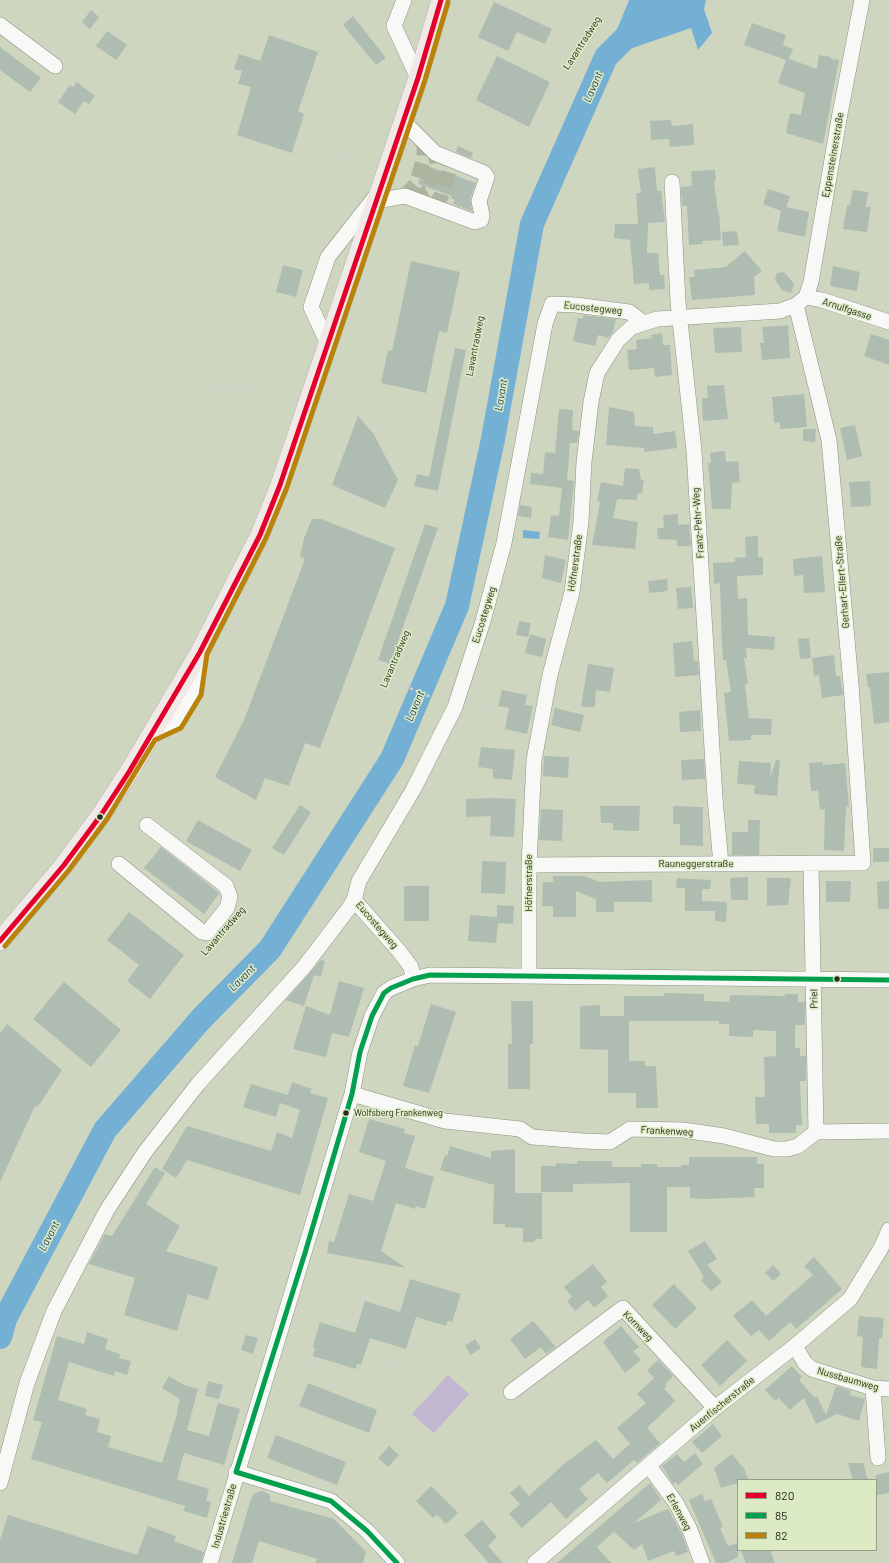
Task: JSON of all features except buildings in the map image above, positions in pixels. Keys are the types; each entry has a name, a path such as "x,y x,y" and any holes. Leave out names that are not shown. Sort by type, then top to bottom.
{"main road":[{"path":"0,941 64,866 101,815 129,772 200,652 260,534 280,486 418,78 441,0"}],"street":[{"path":"404,0 394,26 418,78"},
{"name":"Eppensteinerstraße","path":"801,301 811,282 839,119 862,0"},
{"path":"0,24 54,66"},
{"path":"328,344 312,306 316,292 328,257 378,196 405,196 475,222 481,220 482,215 479,201 487,177 484,173 435,153 403,121"},
{"name":"Franz-Pehr-Weg","path":"672,182 676,270 694,451 715,798 721,864"},
{"name":"Arnulfgasse","path":"801,301 822,300 889,322"},
{"name":"Höfnerstraße","path":"529,976 529,865 534,760 550,675 572,592 581,522 584,462 591,402 597,373 604,359 618,340 632,327 656,319 681,319 780,311 801,301"},
{"name":"Gerhart-Ellert-Straße","path":"801,301 829,440 851,684 864,864"},
{"name":"Eucostegweg","path":"413,979 411,967 400,951 354,900 359,881 413,790 456,704 483,621 502,550 526,431 545,324 552,304 582,305 628,312 644,323"},
{"path":"118,864 202,932 207,933 227,908 230,897 226,886 147,825"},
{"name":"Rauneggerstraße","path":"529,865 864,864"},
{"name":"Priel","path":"811,865 816,1132"},
{"path":"0,1483 27,1384 54,1311 107,1210 145,1152 198,1084 304,967 354,900"},
{"name":"Industriestraße","path":"210,1563 236,1472 352,1094 360,1052 377,1004 384,993 413,979 430,976 889,980"},
{"name":"Frankenweg","path":"352,1094 445,1121 520,1130 532,1137 610,1142 630,1129 683,1130 724,1136 774,1149 787,1149 798,1146 816,1132"},
{"path":"816,1132 889,1131"},
{"name":"Auenfischerstraße","path":"535,1563 715,1408 795,1346 850,1299 885,1249 889,1230"},
{"name":"Kornweg","path":"511,1392 623,1308 715,1408"},
{"name":"Nussbaumweg","path":"795,1346 804,1362 812,1369 873,1388 889,1389"},
{"path":"873,1388 878,1458"},
{"name":"Erlenweg","path":"649,1466 676,1503 690,1530 702,1563"},
{"path":"236,1472 331,1501 367,1531 398,1563"}],"path":[{"path":"310,0 327,48 335,59"},
{"name":"Lavantradweg","path":"238,913 285,858 317,810 351,755 388,679 408,629 440,533 445,494 489,270 509,201 524,156 549,98 561,75 611,0"},
{"path":"552,304 568,228 618,94 631,74"},
{"path":"296,141 387,170"},
{"path":"335,374 382,434 403,477 414,505 420,512 442,519"},
{"path":"0,395 98,470 112,473 129,469 141,460 189,399 201,390 215,386 238,387 307,406"},
{"path":"388,679 456,704 504,711"},
{"name":"Lavantradweg","path":"0,1233 33,1171 73,1109 114,1055 213,943"},
{"path":"569,977 569,1053 582,1061"},
{"path":"288,1306 353,1326 363,1296 371,1299"},
{"path":"272,1356 371,1384 379,1359 408,1368 422,1325"},
{"path":"272,1356 360,1398 358,1402"}],"shaded area":[{"path":"448,1375 469,1394 434,1433 412,1414"}],"water":[{"path":"629,0 706,0 704,9 712,33 698,50 691,28 606,57"},
{"path":"523,530 540,532 539,539 523,538"}],"waterway":[{"name":"Lavant","path":"0,1337 5,1319 105,1130 201,1019 270,949 392,759 457,606 493,439 532,224 606,57 663,0"}],"tunnel":[{"path":"405,196 416,184 424,158 424,142"},
{"path":"414,199 428,192 437,163 435,153"},
{"path":"433,206 441,197 450,170 448,159"}],"transit line":[{"name":"820","path":"0,941 64,865 101,815 129,772 200,652 260,535 280,485 418,78 441,0"},
{"name":"82","path":"5,946 69,870 107,819 155,740 181,728 201,695 207,654 266,538 287,487 425,80 448,2"},
{"name":"85","path":"397,1563 367,1531 331,1501 236,1472 305,1253 352,1094 360,1052 372,1016 384,993 391,988 413,979 430,975 889,980"}],"place":[{"name":"Wolfsberg Frankenweg","path":"346,1113"}]}
